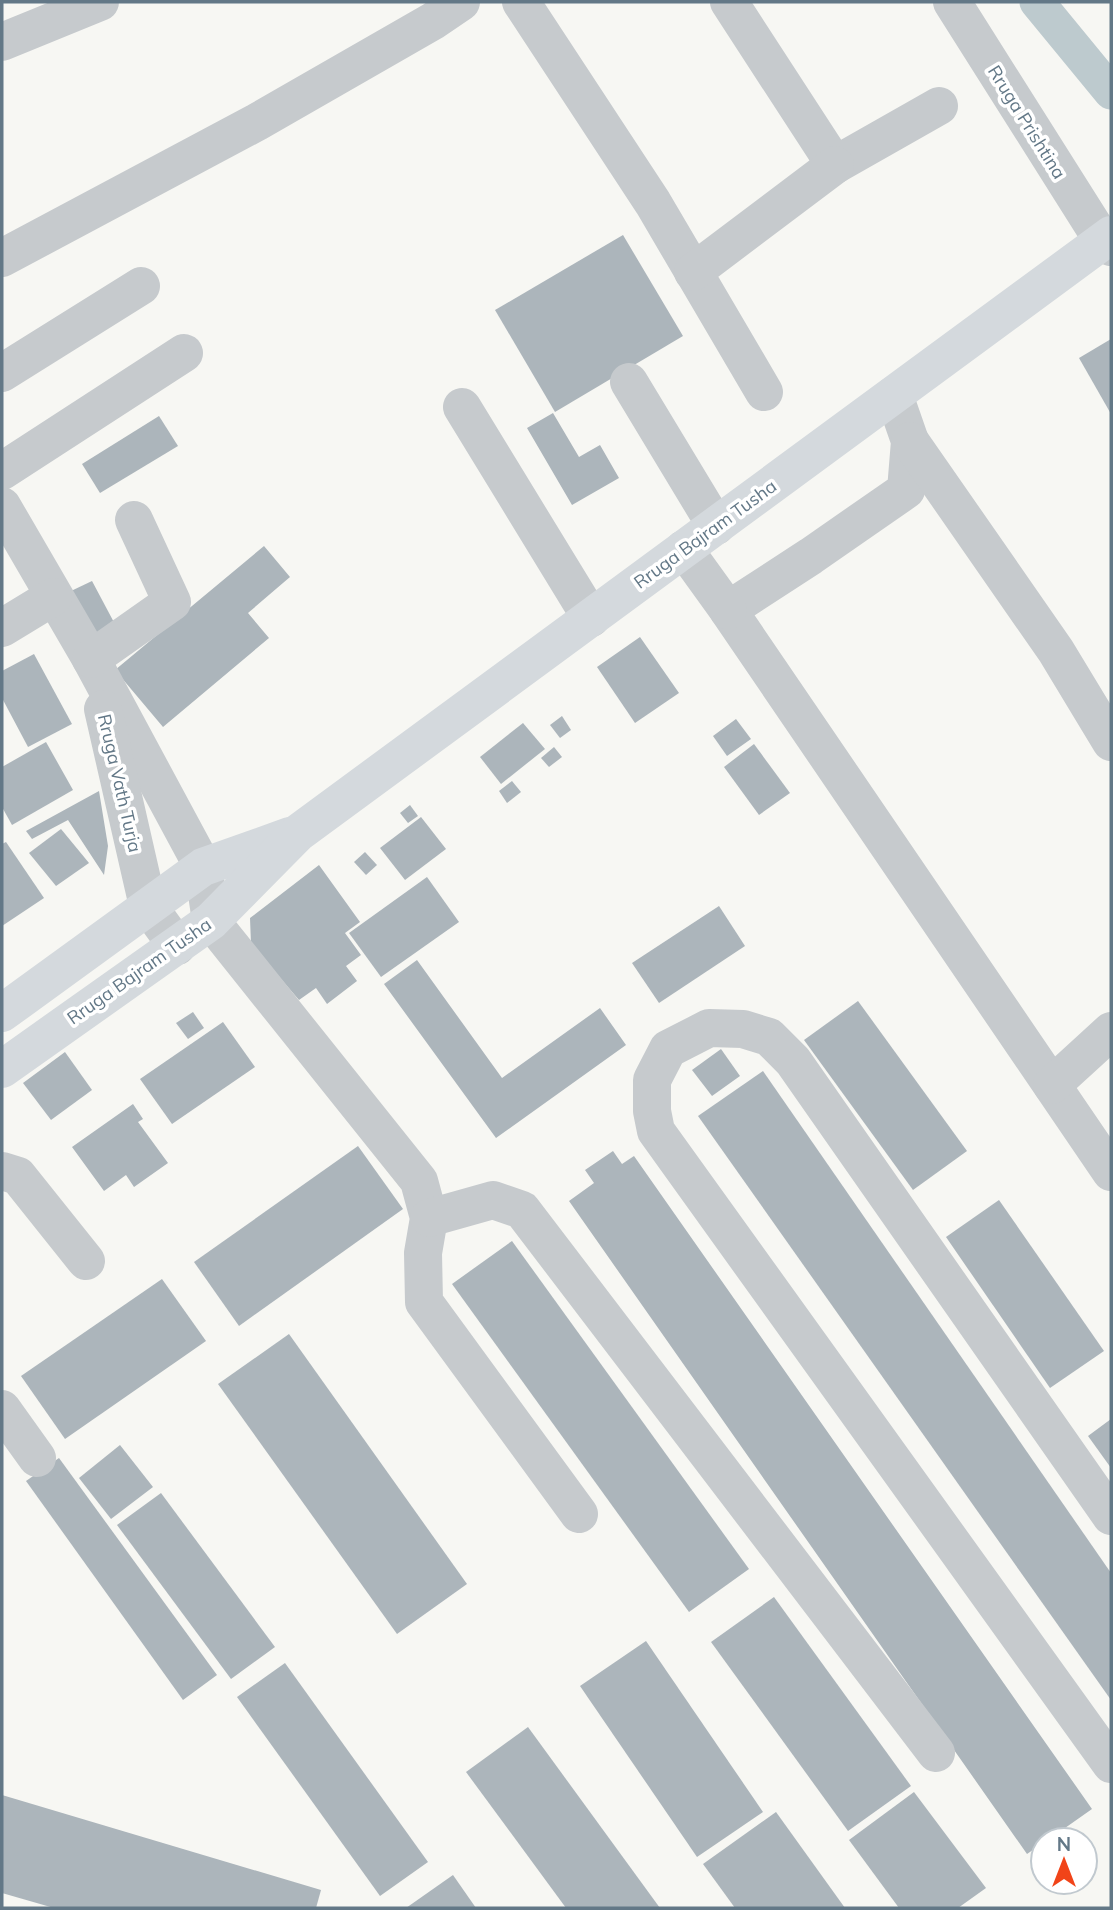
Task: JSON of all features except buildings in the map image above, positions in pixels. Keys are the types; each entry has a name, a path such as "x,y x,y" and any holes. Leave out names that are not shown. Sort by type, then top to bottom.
{"main road":[{"name":"Rruga Bajram Tusha","path":"2,1069 211,921 299,833 894,395 1109,241"},
{"name":"Rruga Bajram Tusha","path":"2,1013 203,867 299,833"}],"street":[{"path":"2,42 100,2"},
{"path":"2,258 257,122 433,21 461,2"},
{"path":"521,2 653,203 764,392"},
{"path":"729,2 835,165"},
{"name":"Rruga Prishtina","path":"952,2 1109,241"},
{"path":"693,272 835,165 939,106"},
{"path":"2,373 141,286"},
{"path":"2,471 184,353"},
{"path":"629,382 716,526"},
{"path":"894,395 910,442 1056,650 1111,742"},
{"path":"462,407 591,618"},
{"path":"728,610 906,489 910,442"},
{"name":"Rruga Vath Turja","path":"2,506 91,659 203,867 211,921"},
{"path":"91,659 172,603 134,520"},
{"path":"684,549 1111,1172"},
{"path":"2,628 53,597"},
{"name":"Rruga Vath Turja","path":"91,659 148,906"},
{"path":"148,906 177,946"},
{"path":"211,921 419,1181 429,1218 423,1253 424,1302 579,1514"},
{"path":"1111,1516 793,1061 769,1037 743,1029 709,1028 667,1049 652,1080 652,1111 656,1131 1111,1764"},
{"path":"1052,1085 1111,1031"},
{"path":"2,1171 18,1176 86,1261"},
{"path":"429,1218 493,1200 522,1210 936,1753"},
{"path":"8,1417 19,1460"}],"waterway":[{"path":"1037,2 1111,92"}]}
